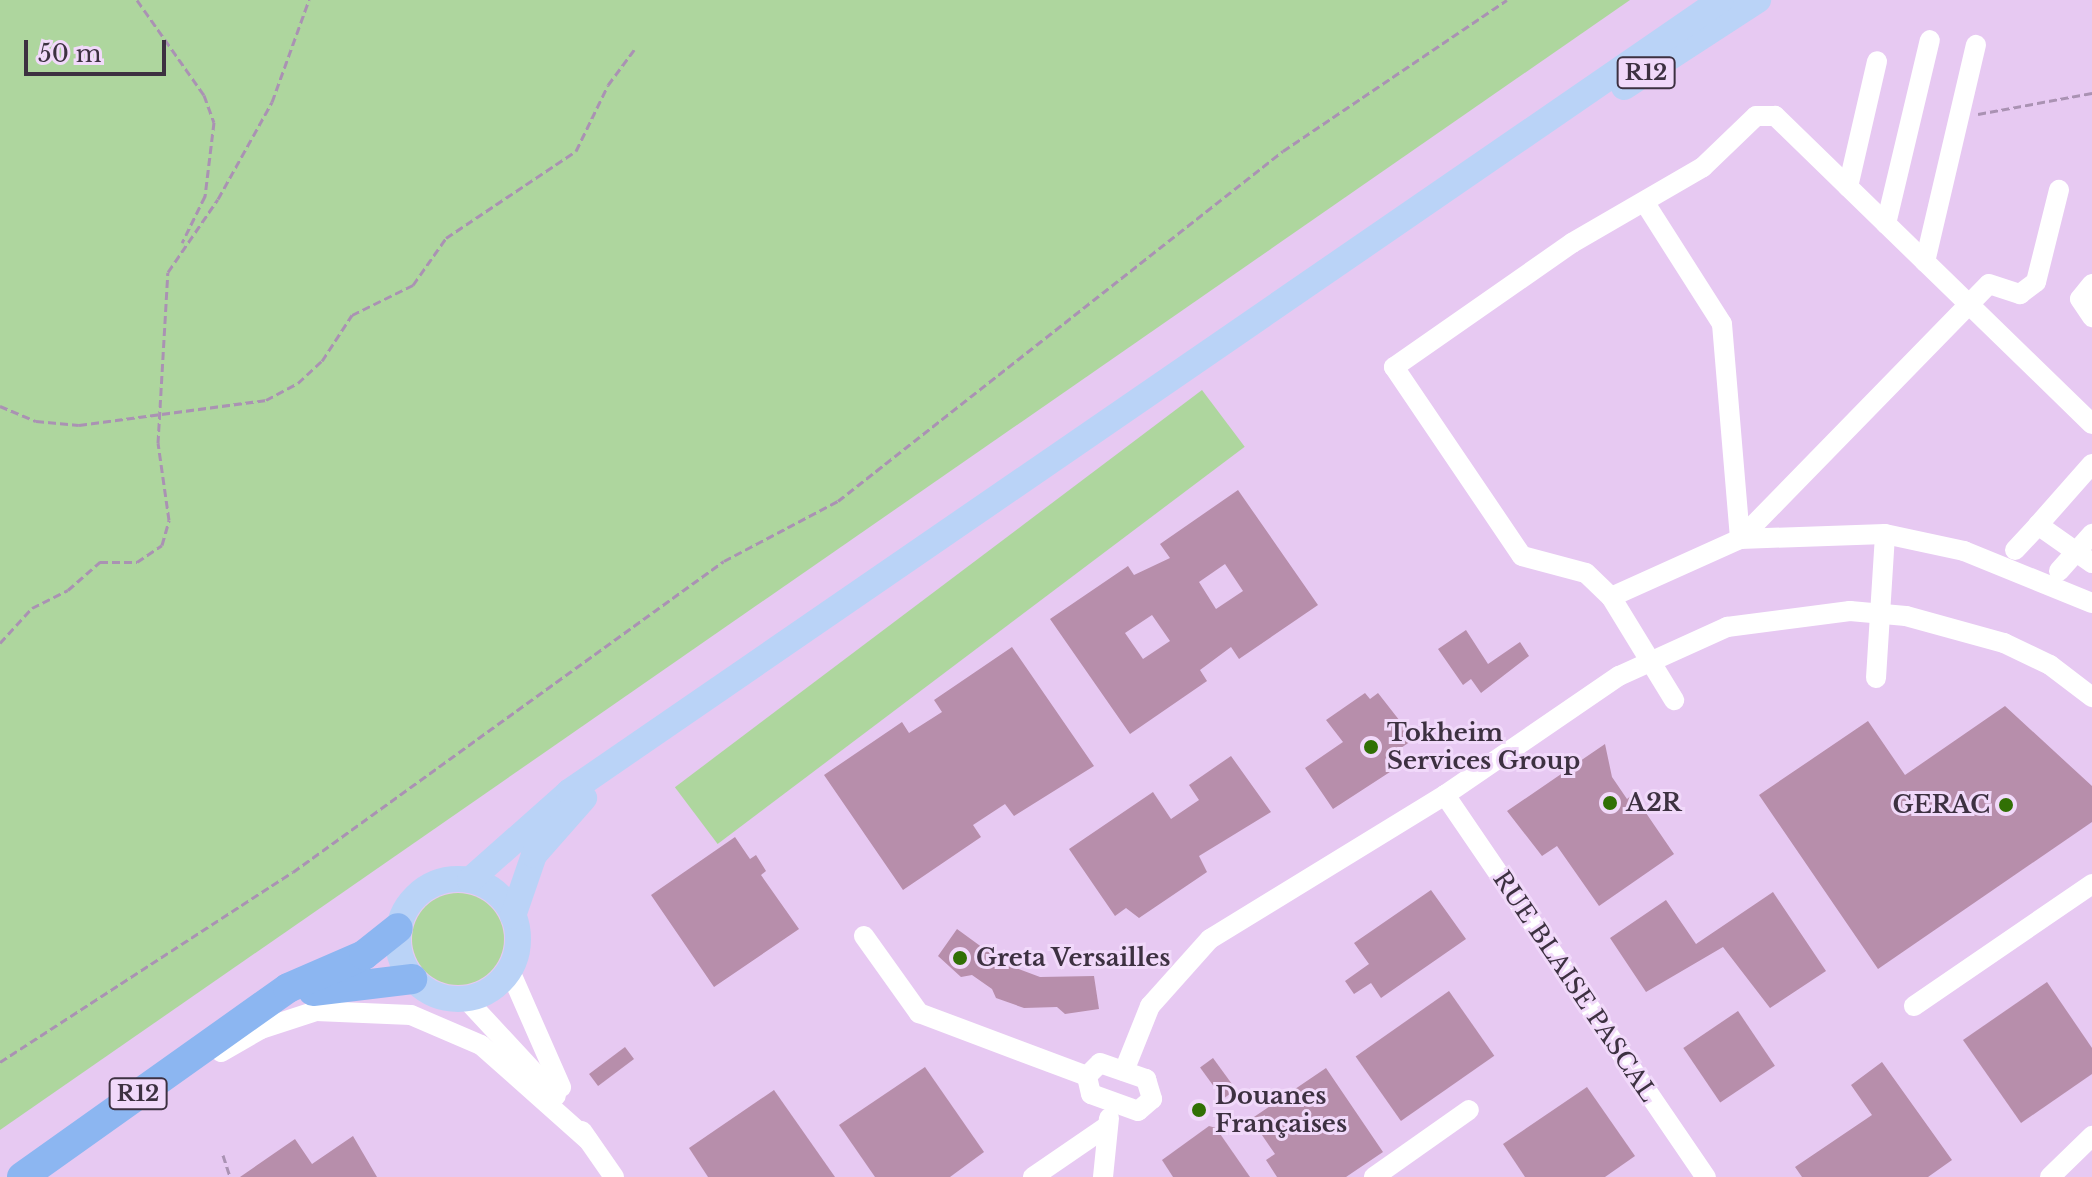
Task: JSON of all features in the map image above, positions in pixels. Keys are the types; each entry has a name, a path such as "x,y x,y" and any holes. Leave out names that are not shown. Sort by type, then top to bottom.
{"highway":[{"name":"R12","path":"23,1177 288,988 364,955 398,928"},
{"path":"254,1011 347,983 412,979"}],"main road":[{"name":"R12","path":"1627,63 1700,0"},
{"name":"R12","path":"470,880 569,792 1529,135 1627,63 1721,0"},
{"name":"R12","path":"1529,135 1573,120 1758,0"},
{"path":"513,916 534,855 609,765"},
{"path":"470,880 500,895 513,916 518,951 510,971 491,990 466,999 446,999 412,979 402,964 398,928 424,889 470,880"}],"street":[{"path":"1886,224 1930,40"},
{"path":"1925,262 1976,45"},
{"path":"1848,187 1877,61"},
{"path":"1674,700 1646,661 1611,597 1586,573 1522,556 1394,367 1572,243 1703,167 1756,116 1775,116 2092,424"},
{"path":"1611,597 1740,539 1989,284 2020,294 2036,282 2059,190"},
{"path":"1645,203 1722,324 1740,539"},
{"path":"2092,284 2080,299 2092,317"},
{"path":"2015,550 2092,464"},
{"path":"2038,525 2084,557"},
{"path":"1740,539 1885,534 1964,551 2092,603"},
{"path":"1876,678 1885,534"},
{"path":"2059,571 2084,557 2092,534"},
{"path":"1124,1071 1150,1006 1210,939 1445,795 1646,661 1727,627 1787,616 1878,614 1956,626 2004,643 2050,665 2092,697"},
{"name":"RUE BLAISE PASCAL","path":"1445,795 1706,1177"},
{"path":"1914,1006 2092,884"},
{"path":"864,936 919,1013 1087,1076"},
{"path":"510,971 533,1032 588,1140"},
{"path":"466,999 534,1066 614,1177"},
{"path":"23,1177 245,1037 333,1009 411,1015 466,1036 499,1057 588,1140"},
{"path":"1100,1063 1124,1071 1146,1079 1152,1099 1138,1111 1091,1094 1087,1076 1100,1063"},
{"path":"1103,1177 1106,1127 1114,1102"},
{"path":"1374,1177 1469,1110"},
{"path":"1033,1177 1106,1127"},
{"path":"2050,1177 2092,1136"}],"path":[{"path":"0,643 32,608 68,590 100,562 137,562 162,545 169,520 159,414 164,295 180,249 205,196 214,122 204,95 137,0"},
{"path":"180,249 218,199 272,102 309,0"},
{"path":"0,1062 293,872 724,561 838,501 1283,151 1507,0"},
{"path":"0,406 36,421 79,425 266,400 298,383 322,361 352,315 413,285 446,238 576,151 608,85 634,50"},
{"path":"1959,117 2092,93"},
{"path":"223,1155 230,1177"}],"green space":[{"path":"0,0 1630,0 0,1130"},
{"path":"1202,390 1245,447 718,844 675,787"},
{"path":"458,893 476,896 491,906 501,921 504,939 501,957 491,972 476,982 458,985 440,982 425,972 415,957 412,939 415,921 425,906 440,896"}],"building":[{"path":"1238,490 1318,605 1239,659 1231,647 1200,670 1207,681 1130,734 1050,619 1128,566 1134,575 1170,558 1160,544","holes":["1225,564 1243,591 1216,609 1199,582","1152,615 1170,641 1143,659 1125,633"]},
{"path":"1466,630 1488,664 1520,642 1529,656 1481,693 1471,679 1463,685 1438,649"},
{"path":"1012,647 1094,766 1014,816 1005,804 973,825 981,837 903,890 824,775 902,722 909,733 942,712 934,700"},
{"path":"1365,693 1370,699 1378,693 1414,739 1385,759 1393,770 1333,809 1305,768 1343,742 1326,720"},
{"path":"2005,706 2092,786 2092,822 1878,969 1759,795 1868,721 1905,775"},
{"path":"1605,744 1612,777 1627,799 1633,794 1674,854 1599,906 1557,846 1542,856 1507,811"},
{"path":"1231,756 1271,812 1199,856 1207,872 1139,918 1126,908 1115,916 1069,849 1153,792 1171,819 1199,800 1189,785"},
{"path":"735,837 750,859 756,855 766,871 761,875 799,929 714,987 651,895"},
{"path":"1431,890 1466,939 1381,998 1371,983 1354,994 1345,981 1369,964 1354,943"},
{"path":"1773,892 1826,971 1770,1008 1723,947 1646,992 1610,938 1666,900 1696,944"},
{"name":"Greta Versailles","path":"957,929 1005,964 1040,977 1094,976 1099,1009 1065,1014 1057,1007 1024,1008 996,998 992,989 972,975 961,977 938,956"},
{"path":"2047,982 2092,1048 2092,1074 2021,1123 1963,1040"},
{"path":"1449,991 1494,1056 1401,1121 1356,1056"},
{"path":"1738,1011 1775,1066 1720,1103 1683,1048"},
{"path":"625,1047 634,1059 598,1086 589,1074"},
{"path":"1213,1058 1236,1090 1223,1099 1200,1067"},
{"path":"1882,1062 1952,1160 1928,1177 1802,1177 1795,1167 1872,1115 1851,1085"},
{"path":"925,1067 984,1152 950,1177 875,1177 839,1125"},
{"path":"1326,1068 1383,1152 1346,1177 1277,1177 1266,1160 1275,1154 1251,1119"},
{"path":"1587,1087 1635,1156 1605,1177 1525,1177 1503,1144"},
{"path":"774,1090 835,1177 708,1177 689,1148"},
{"path":"1209,1126 1216,1128 1250,1177 1173,1177 1162,1160"},
{"path":"353,1136 377,1177 240,1177 295,1139 312,1164"}],"place":[{"name":"Tokheim Services Group","path":"1371,747"},
{"name":"A2R","path":"1610,803"},
{"name":"GERAC","path":"2006,805"},
{"name":"Greta Versailles","path":"960,958"},
{"name":"Douanes Françaises","path":"1199,1110"}]}
